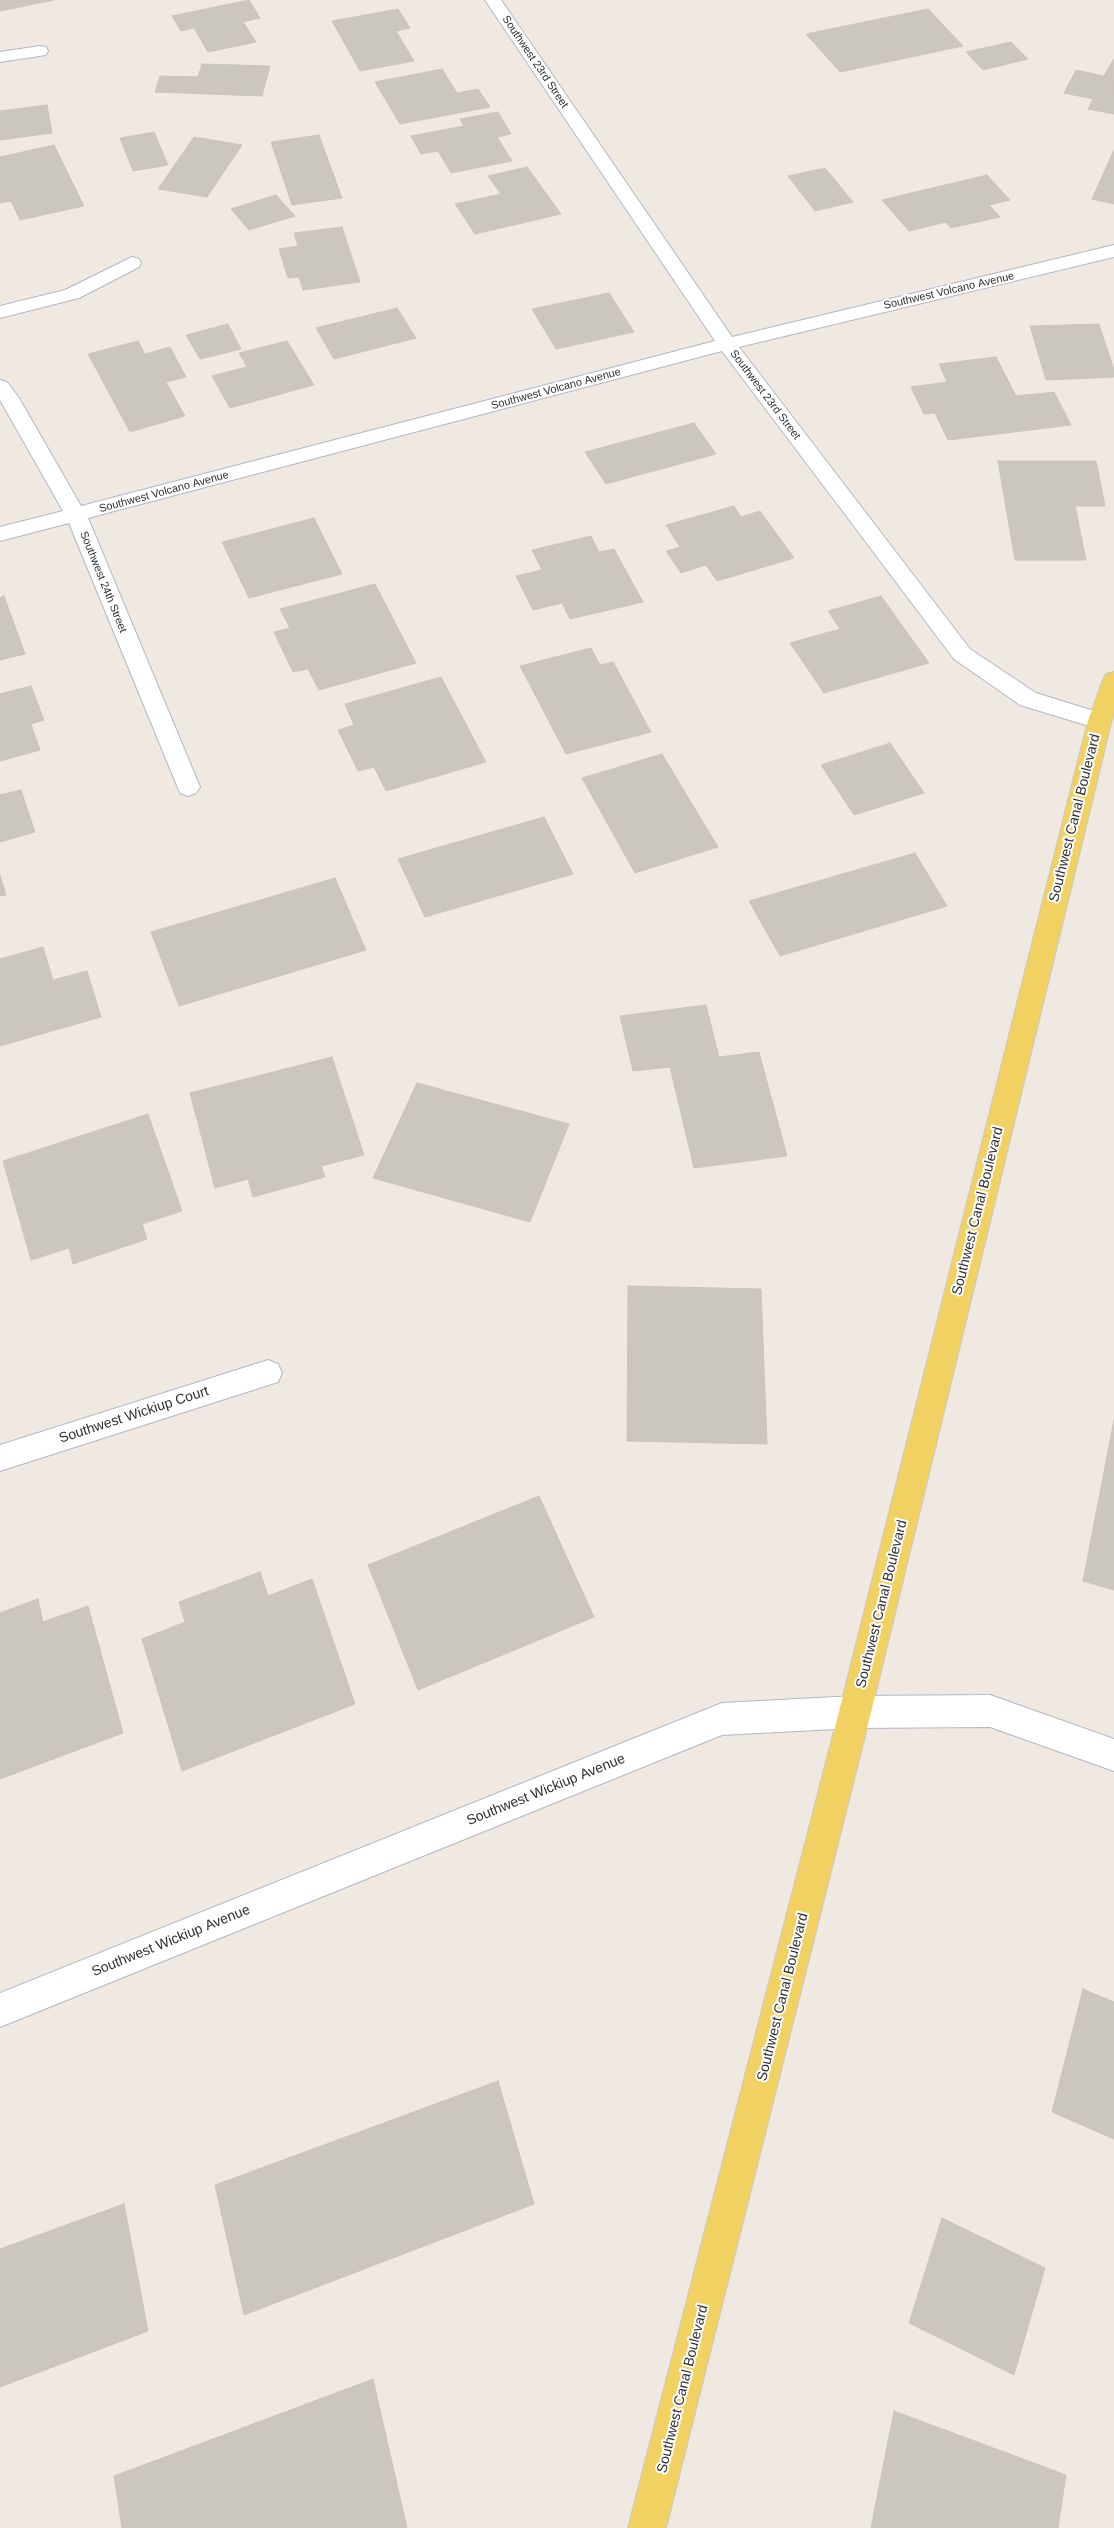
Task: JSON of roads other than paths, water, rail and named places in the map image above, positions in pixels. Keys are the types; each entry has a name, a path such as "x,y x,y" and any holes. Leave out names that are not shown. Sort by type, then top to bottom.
{"main road":[{"name":"Southwest Canal Boulevard","path":"647,2528 855,1712 1099,721 1114,680"}],"street":[{"name":"Southwest 23rd Street","path":"493,0 727,344 962,654 1028,699 1099,721"},
{"path":"0,57 40,51"},
{"name":"Southwest Volcano Avenue","path":"0,534 727,344 1114,252"},
{"path":"0,312 72,294 132,263"},
{"name":"Southwest 24th Street","path":"0,386 9,398 76,515 188,786"},
{"name":"Southwest Wickiup Court","path":"0,1458 268,1373"},
{"name":"Southwest Wickiup Avenue","path":"0,2010 722,1719 855,1712 990,1711 1114,1755"}]}
